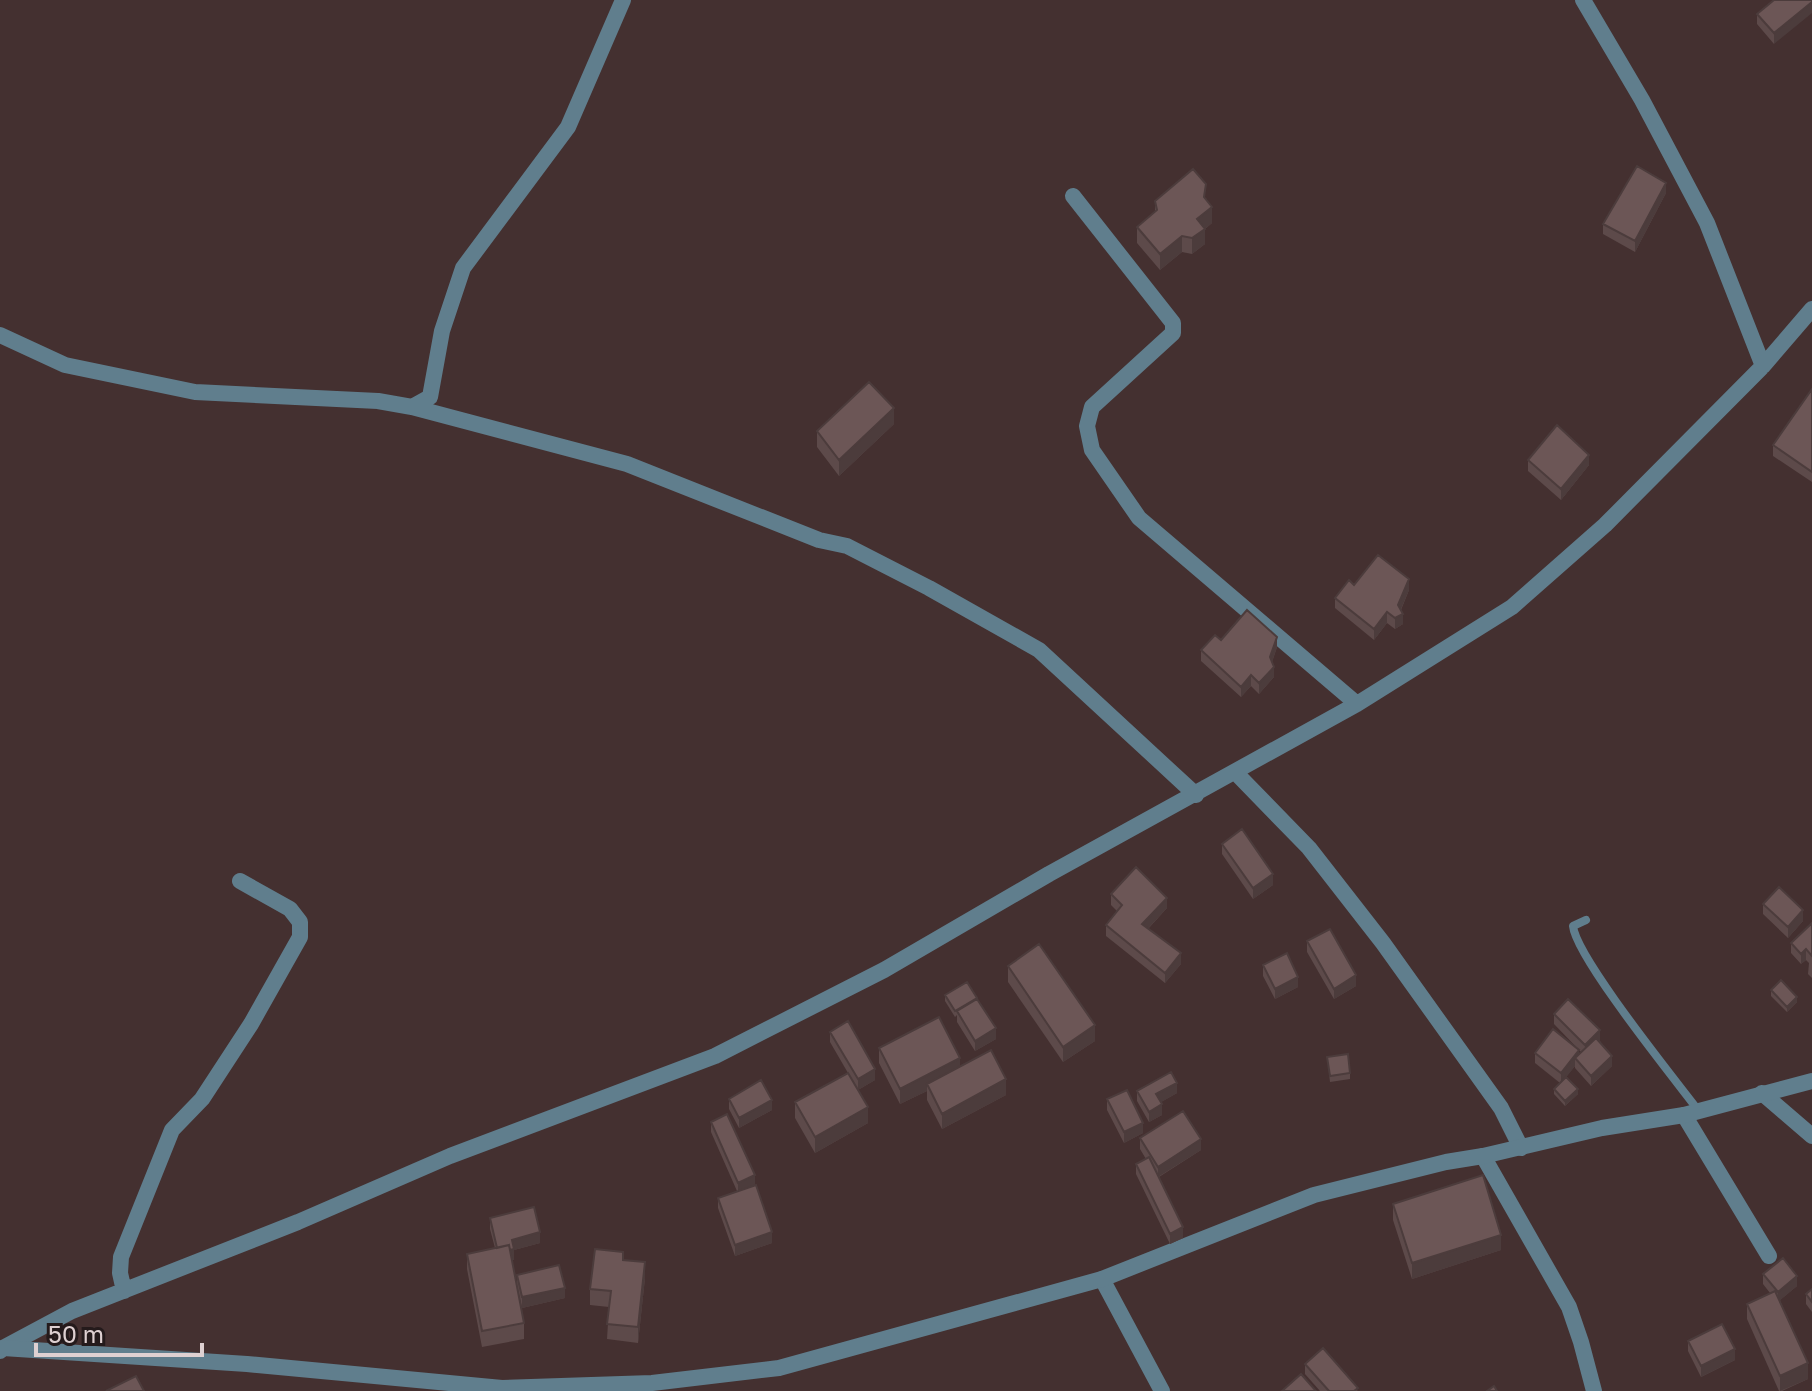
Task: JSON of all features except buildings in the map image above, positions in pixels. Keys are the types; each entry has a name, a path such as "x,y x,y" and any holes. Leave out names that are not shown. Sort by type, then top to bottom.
{"street":[{"path":"412,407 430,397 442,331 463,268 568,127 623,0"},
{"path":"1582,0 1642,100 1707,223 1763,366"},
{"path":"1073,196 1173,323 1173,333 1092,407 1087,426 1092,450 1139,518 1357,704"},
{"path":"2,1350 72,1311 298,1222 450,1156 715,1056 884,970 1049,874 1357,704 1512,607 1605,525 1763,366 1812,309"},
{"path":"0,335 65,365 195,392 378,401 412,407 627,464 819,540 847,546 1039,650 1196,795"},
{"path":"1235,772 1309,848 1383,943 1501,1108 1521,1148"},
{"path":"124,1291 120,1273 121,1257 172,1130 202,1099 251,1024 300,937 300,922 290,909 240,881"},
{"path":"2,1350 262,1365 502,1388 652,1383 779,1368 1102,1279 1314,1195 1446,1162 1691,1112 1812,1081"},
{"path":"1762,1093 1812,1136"},
{"path":"1691,1112 1769,1256"},
{"path":"1483,1156 1569,1307 1594,1391"},
{"path":"1102,1279 1162,1391"}],"lane":[{"path":"1586,920 1573,926 1574,936 1691,1112"}]}
